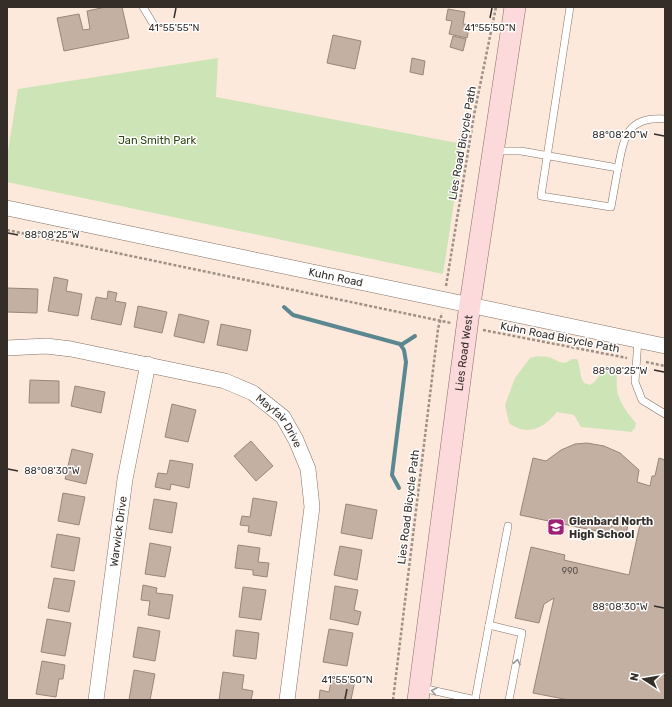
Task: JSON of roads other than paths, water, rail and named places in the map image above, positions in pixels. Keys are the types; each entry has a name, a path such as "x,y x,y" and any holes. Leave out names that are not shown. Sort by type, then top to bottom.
{"street":[{"name":"Lies Road West","path":"418,694 470,304 515,7"},
{"name":"Kuhn Road","path":"7,208 665,346"},
{"name":"Mayfair Drive","path":"7,348 46,346 71,348 225,381 253,393 283,417 305,458 310,482 312,507 287,700"},
{"name":"Warwick Drive","path":"96,700 124,479 148,364"}],"lane":[{"path":"143,7 155,27"},
{"path":"570,7 541,196 611,207 624,139 636,124 644,120 665,119"},
{"path":"494,150 521,151 618,168"},
{"path":"638,340 634,382 642,400 665,414"},
{"path":"418,694 476,700 508,526"},
{"path":"489,625 522,633 509,700"}],"waterway":[{"path":"284,307 293,315 400,344 404,350 406,362 392,475 399,488"},
{"path":"401,345 415,336"}],"place":[{"name":"Glenbard North High School","path":"556,527"}],"park label":[{"name":"Jan Smith Park","path":"157,140"}]}
